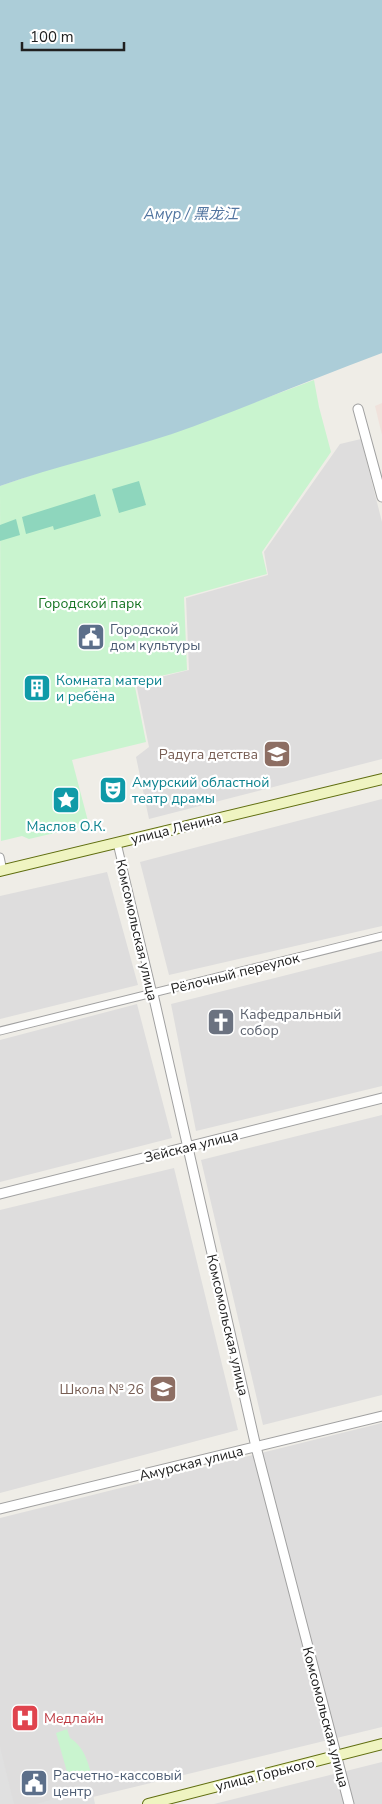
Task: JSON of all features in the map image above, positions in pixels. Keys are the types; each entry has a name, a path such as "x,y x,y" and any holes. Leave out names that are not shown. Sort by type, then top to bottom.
{"main road":[{"name":"улица Ленина","path":"2,871 382,779"},
{"name":"улица Горького","path":"148,1804 382,1744"}],"street":[{"path":"358,409 382,497"},
{"name":"Комсомольская улица","path":"117,843 256,1447 349,1804"},
{"path":"0,857 2,871"},
{"name":"Рёлочный переулок","path":"0,1031 382,936"},
{"name":"Зейская улица","path":"0,1194 382,1098"},
{"name":"Амурская улица","path":"0,1509 382,1416"}],"shaded area":[{"path":"382,403 382,435 375,406"},
{"path":"361,439 382,522 382,759 149,819 136,757 149,747 136,683 189,670 186,598 268,575 264,552 340,444"},
{"path":"382,799 382,926 169,975 140,862"},
{"path":"107,872 138,985 0,1019 0,896"},
{"path":"382,951 382,1086 196,1131 171,1004"},
{"path":"137,1004 172,1138 0,1182 0,1040"},
{"path":"382,1115 382,1395 263,1425 201,1160"},
{"path":"174,1168 238,1430 0,1493 0,1210"},
{"path":"382,1423 382,1727 64,1804 0,1804 0,1518"},
{"path":"0,1747 14,1804 0,1804"},
{"path":"382,1762 382,1804 214,1804"},
{"path":"92,1789 95,1804 36,1804"}],"green space":[{"name":"Городской парк","path":"314,380 331,452 262,552 267,574 184,597 187,670 134,682 146,742 72,760 89,825 29,839 22,836 1,841 0,486 55,467 170,434"},
{"path":"139,481 146,505 119,513 112,489"},
{"path":"95,494 101,516 54,530 53,526 26,534 22,517"},
{"path":"16,519 20,535 0,541 0,525"},
{"path":"67,1729 70,1738 84,1753 91,1773 69,1779 56,1733"}],"water":[{"name":"Амур / 黑龙江","path":"0,0 382,0 382,353 172,434 0,486"}],"place":[{"name":"Городской дом культуры","path":"91,637"},
{"name":"Комната матери и ребёна","path":"37,688"},
{"name":"Радуга детства","path":"277,754"},
{"name":"Амурский областной театр драмы","path":"113,790"},
{"name":"Маслов О.К.","path":"66,800"},
{"name":"Кафедральный собор","path":"221,1022"},
{"name":"Школа № 26","path":"163,1389"},
{"name":"Медлайн","path":"25,1718"},
{"name":"Расчетно-кассовый центр","path":"34,1783"}]}
